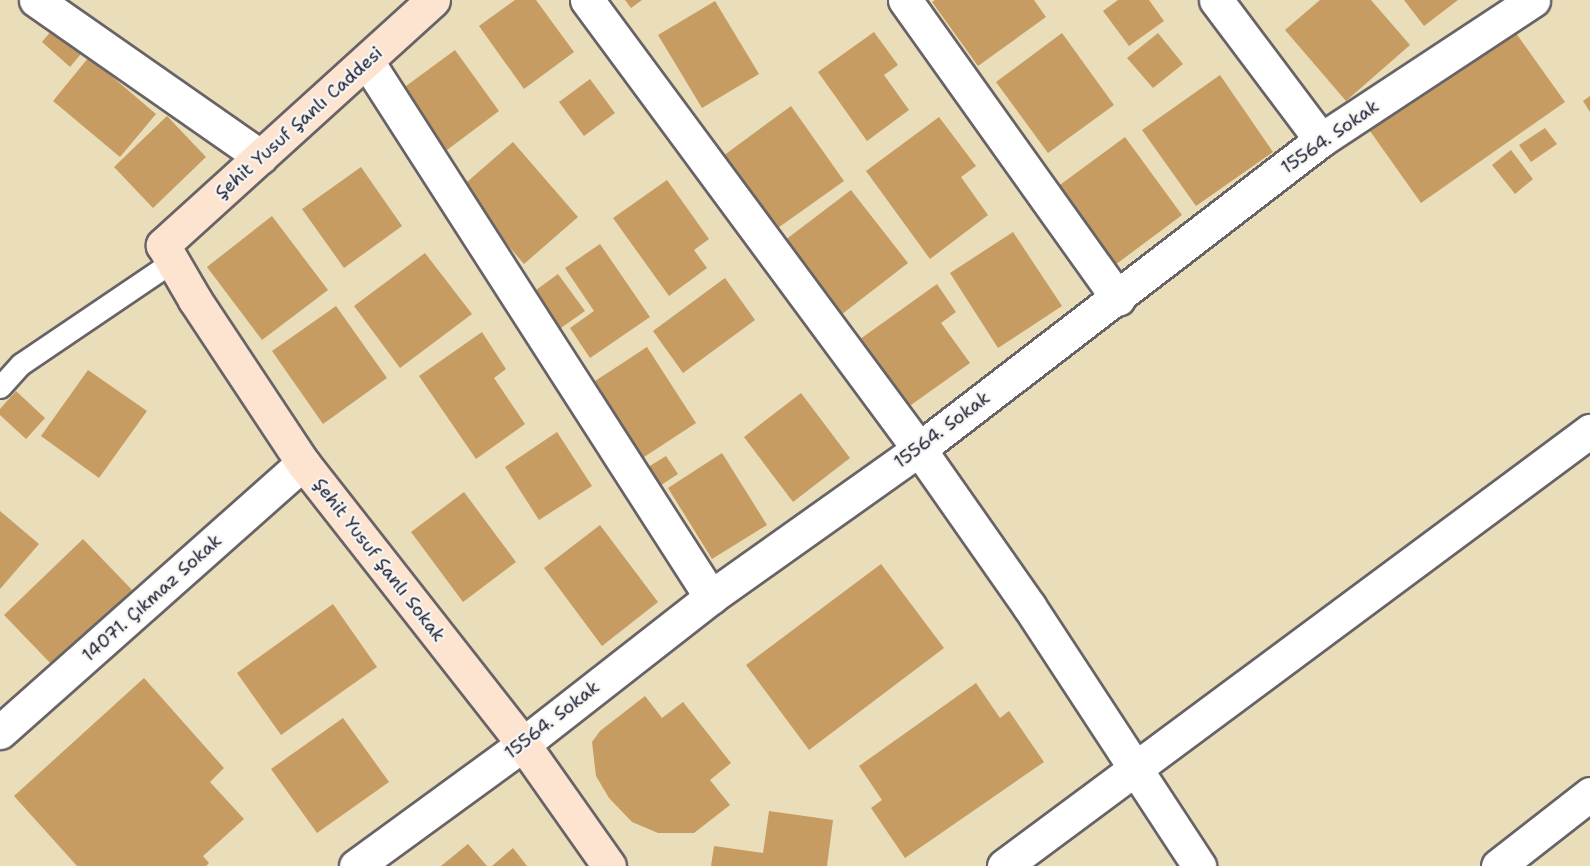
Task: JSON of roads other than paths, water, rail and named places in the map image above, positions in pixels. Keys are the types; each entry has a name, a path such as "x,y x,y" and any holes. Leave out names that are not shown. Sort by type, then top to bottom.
{"street":[{"path":"36,0 261,157"},
{"name":"Şehit Yusuf Şanlı Caddesi","path":"168,253 261,157 368,63 433,0"},
{"path":"587,0 919,449 1029,606 1134,770 1199,866"},
{"path":"905,0 1118,299"},
{"path":"1216,0 1321,140"},
{"name":"15564. Sokak","path":"356,866 523,744 711,597 919,449 1118,299 1321,140 1533,0"},
{"path":"368,63 711,597"},
{"name":"Şehit Yusuf Şanlı Sokak","path":"168,253 303,463 523,744 609,866"},
{"path":"1004,866 1590,430"},
{"name":"14071. Çıkmaz Sokak","path":"0,732 303,463"},
{"path":"1498,866 1590,794"}],"lane":[{"path":"0,387 21,364 168,253"}]}
